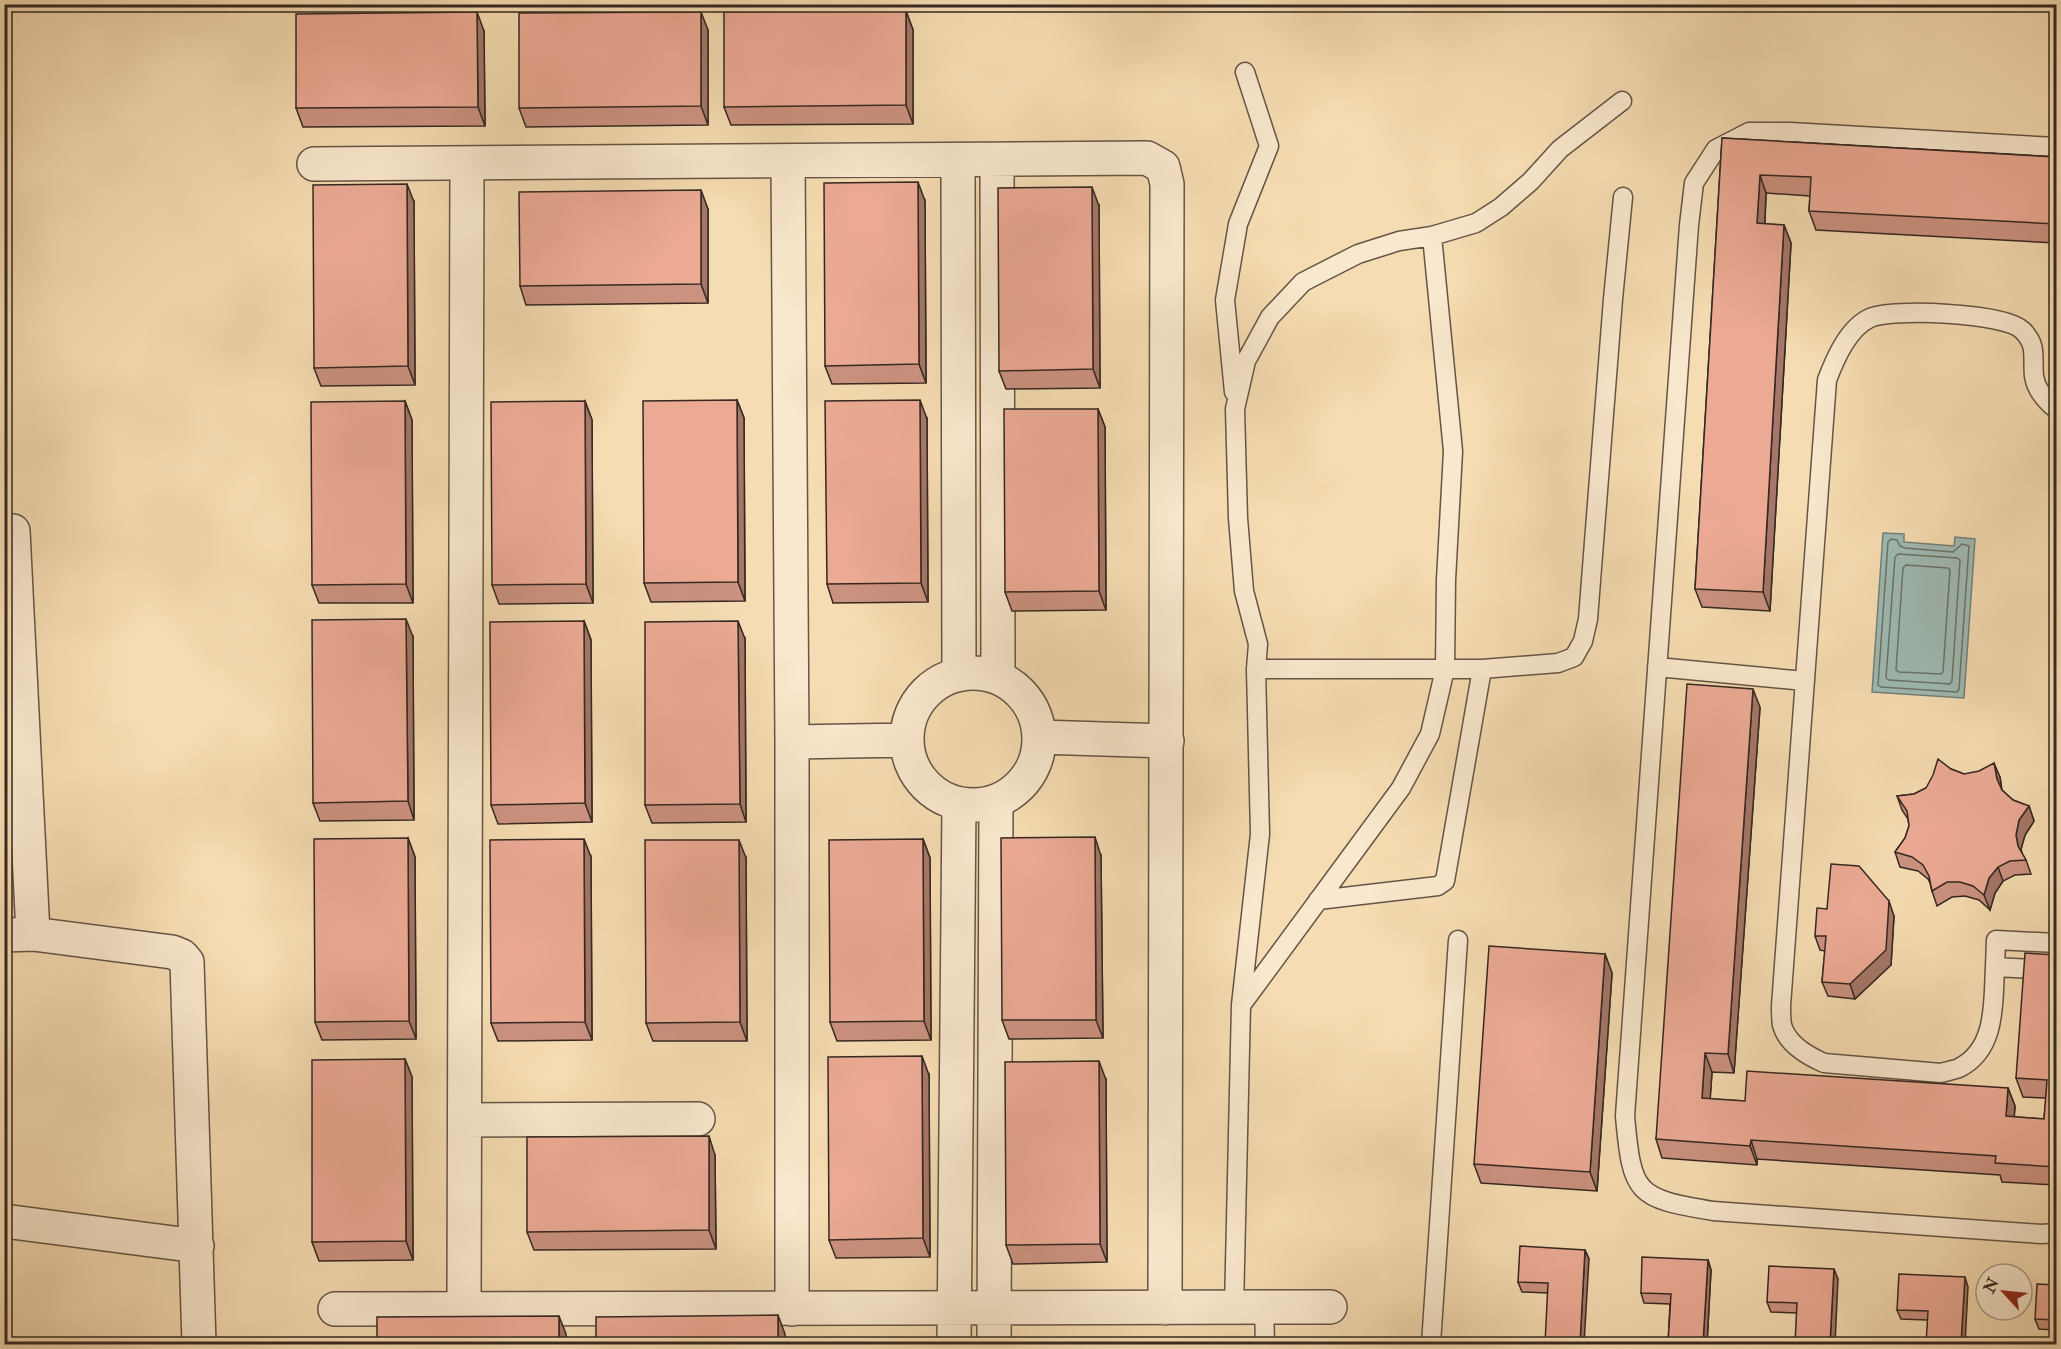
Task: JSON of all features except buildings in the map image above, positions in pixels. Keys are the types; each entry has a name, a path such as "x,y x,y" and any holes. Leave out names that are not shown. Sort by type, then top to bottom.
{"street":[{"path":"314,164 1147,158 1163,166 1167,184 1166,1308"},
{"path":"958,160 959,674"},
{"path":"997,160 998,677"},
{"path":"788,161 792,742 792,1309"},
{"path":"464,1309 467,163"},
{"path":"13,531 19,934 172,952 182,956 187,962 199,1344"},
{"path":"979,672 998,677 1014,687 1028,701 1036,718 1039,737 1036,757 1028,776 1014,791 996,801 978,805 959,804 939,796 922,782 911,762 907,740 910,718 921,697 938,682 959,674 979,672"},
{"path":"1039,737 1167,741"},
{"path":"792,742 907,740"},
{"path":"994,1344 996,801"},
{"path":"954,1344 959,804"},
{"path":"465,1119 698,1119"},
{"path":"4,1221 197,1246"},
{"path":"335,1309 1330,1308"}],"lane":[{"path":"1245,72 1269,146 1238,224 1225,300 1235,409 1238,518 1244,591 1258,644 1256,669 1260,834 1241,1005 1249,1307 1265,1344"},
{"path":"1235,409 1246,361 1270,317 1303,282 1358,254 1399,241 1432,236 1476,223 1501,207 1560,149 1622,101"},
{"path":"2056,147 1790,132 1749,132 1716,149 1694,183 1689,225 1625,1116 1629,1155 1634,1176 1643,1191 1667,1202 1713,1211 2041,1234 2056,1233"},
{"path":"1256,669 1482,669 1558,663 1574,657 1584,641 1588,619 1623,197"},
{"path":"1241,1005 1401,788 1430,734 1445,669 1446,580 1453,451 1432,236"},
{"path":"2056,409 2044,400 2034,378 2035,359 2031,342 2021,328 2005,321 1987,317 1893,312 1869,318 1849,336 1836,355 1827,380 1781,1006 1783,1027 1793,1043 1807,1055 1824,1063 1941,1073 1960,1067 1975,1055 1986,1040 1992,1022 1996,940 2056,943"},
{"path":"1657,667 1805,681"},
{"path":"1318,900 1438,886 1445,881 1482,669"},
{"path":"1431,1344 1458,940"},
{"path":"1995,967 2056,970"}],"water":[{"path":"1883,533 1904,534 1904,542 1954,546 1955,537 1975,539 1964,698 1872,692"}]}
